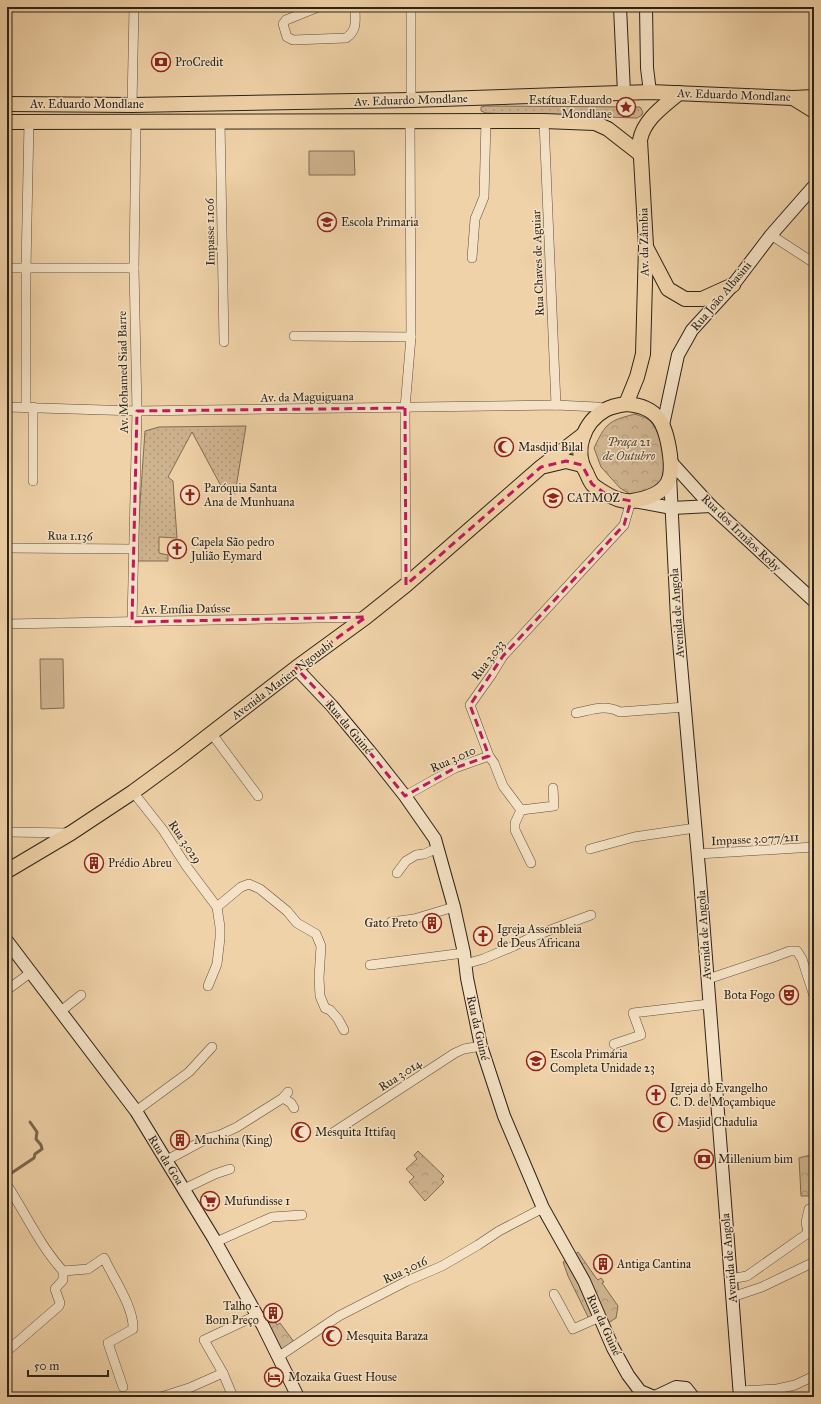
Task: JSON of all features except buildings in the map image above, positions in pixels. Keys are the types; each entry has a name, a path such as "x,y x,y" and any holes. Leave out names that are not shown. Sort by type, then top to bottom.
{"main road":[{"name":"Av. Eduardo Mondlane","path":"7,104 132,105 411,100 650,92 793,98 814,97"},
{"name":"Av. da Zâmbia","path":"626,404 637,377 644,354 646,246 640,140 642,131 646,125 679,93"},
{"path":"793,98 814,111"},
{"name":"Av. Eduardo Mondlane","path":"7,122 136,123 544,121 595,123 608,129 640,154"},
{"path":"646,246 668,289 685,299 702,299 733,284"},
{"path":"626,404 638,404 655,414 663,425 668,440 671,468 668,482 661,490 652,496 631,501 610,497 592,484 582,465 580,449 584,434 589,424 597,415 607,409 626,404"},
{"name":"Avenida Marien Ngouabi","path":"7,871 71,833 133,792 212,734 406,585 541,467 584,434"},
{"path":"541,467 566,461 582,465"}],"street":[{"path":"132,105 134,7"},
{"path":"318,7 286,20 283,24 287,37 293,40 346,38 352,34 354,30 355,7"},
{"path":"410,7 411,100"},
{"path":"620,7 624,93"},
{"path":"646,7 647,68 650,92"},
{"path":"406,585 405,408 411,337 410,121"},
{"path":"472,258 475,219 484,197 486,121"},
{"name":"Rua Chaves de Aguiar","path":"544,121 556,405"},
{"path":"29,122 26,268 33,481"},
{"name":"Impasse 1.106","path":"220,122 224,342"},
{"name":"Av. Mohamed Siad Barre","path":"132,622 137,411 134,268 136,123"},
{"name":"Rua João Albasini","path":"663,425 678,355 692,330 733,284 771,235 814,186"},
{"path":"771,235 814,263"},
{"path":"7,268 134,268"},
{"path":"294,336 411,337"},
{"name":"Av. da Maguiguana","path":"7,407 137,411 556,405 597,407 607,409"},
{"name":"Rua dos Irmãos Roby","path":"671,468 814,601"},
{"name":"Avenida de Angola","path":"671,468 677,619 698,854 740,1394"},
{"path":"631,501 672,508 711,506"},
{"name":"Rua 3.033","path":"521,810 503,786 494,763 489,756 470,705 503,656 624,525 631,501"},
{"name":"Rua 1.136","path":"7,548 133,549"},
{"name":"Av. Emília Daússe","path":"7,624 366,617"},
{"name":"Rua da Guiné","path":"296,668 332,706 405,796 435,839 454,907 481,1046 504,1116 543,1208 580,1275 613,1348 628,1375 640,1391 654,1397 676,1387 686,1388 693,1397"},
{"path":"576,713 603,707 613,708 620,712 685,707"},
{"path":"212,734 258,796"},
{"name":"Rua 3.010","path":"405,796 455,768 489,756"},
{"path":"531,863 515,830 515,823 521,810 554,806 553,788"},
{"name":"Rua 3.029","path":"133,792 163,830 187,867 217,907"},
{"path":"590,849 634,837 695,828"},
{"path":"7,832 71,833"},
{"name":"Impasse 3.077/211","path":"698,854 814,847"},
{"path":"397,873 406,861 416,854 424,854 438,848"},
{"path":"208,986 217,964 220,938 217,907 241,887 249,884 260,889 287,911 297,923 316,934 321,946 319,978 320,996 325,1008 330,1010 338,1019 344,1030"},
{"path":"391,922 414,919 454,907"},
{"path":"370,965 483,959 534,936 591,915"},
{"name":"Rua da Goa","path":"7,941 136,1110 216,1242 257,1315 298,1397"},
{"path":"708,978 790,951 798,951 814,996"},
{"path":"7,990 30,973"},
{"path":"61,1011 81,995"},
{"path":"614,1044 641,1035 633,1013 709,1004"},
{"name":"Rua 3.014","path":"334,1132 455,1053 464,1049 481,1046"},
{"path":"136,1110 189,1072 212,1047"},
{"path":"167,1160 202,1141 236,1127 286,1095 294,1108"},
{"path":"184,1189 215,1174 230,1169"},
{"path":"7,1185 49,1254 64,1271"},
{"name":"Rua 3.016","path":"278,1357 339,1316 407,1281 442,1266 478,1245 499,1230 543,1208"},
{"path":"730,1279 747,1276 808,1233 806,1222 809,1209"},
{"path":"216,1242 272,1217 302,1215"},
{"path":"64,1271 88,1269 104,1258 130,1309 134,1324 133,1329 108,1343 123,1387"},
{"path":"732,1297 762,1287 814,1262"},
{"path":"7,1351 59,1306 60,1303 55,1289 62,1280 64,1271"},
{"path":"554,1294 572,1329 600,1317"},
{"path":"233,1397 223,1373 204,1340 257,1315"},
{"path":"161,1397 189,1388 223,1373"},
{"path":"740,1394 795,1385 814,1376"}],"highlighted area":[{"path":"405,408 406,585 541,467 566,461 582,465 592,484 610,497 631,501 624,525 503,656 470,705 489,756 455,768 405,796 332,706 296,668 366,617 132,622 137,411"}],"green space":[{"path":"481,107 640,107 643,112 642,115 637,118 486,113 481,111"},
{"path":"309,151 354,151 355,175 309,175"},
{"name":"Praça 21 de Outubro","path":"635,414 648,419 654,426 664,454 665,465 662,483 657,489 633,496 620,488 601,467 594,448 605,428 609,424 613,421"},
{"path":"246,426 235,494 221,486 192,432 168,477 173,481 177,538 159,537 159,553 168,555 168,561 136,561 145,431 159,427"},
{"path":"40,659 63,659 64,708 41,709"},
{"path":"418,1151 444,1176 441,1179 444,1182 425,1201 409,1182 414,1177 406,1169 417,1159 414,1155"},
{"path":"814,1154 814,1196 801,1196 799,1158"},
{"path":"578,1252 596,1278 598,1280 601,1278 604,1282 602,1283 618,1306 616,1318 602,1327 597,1318 590,1321 568,1276 563,1262"},
{"path":"269,1310 277,1325 280,1323 294,1342 280,1351 261,1315"}],"waterway":[{"path":"7,1176 34,1158 35,1154 42,1149 41,1145 36,1139 37,1132 30,1122"}],"place":[{"name":"ProCredit","path":"161,62"},
{"name":"Estátua Eduardo Mondlane","path":"626,107"},
{"name":"Escola Primaria","path":"327,222"},
{"name":"Masdjid Bilal","path":"504,447"},
{"name":"Paróquia Santa Ana de Munhuana","path":"190,495"},
{"name":"CATMOZ","path":"553,498"},
{"name":"Capela São pedro Julião Eymard","path":"177,549"},
{"name":"Prédio Abreu","path":"94,863"},
{"name":"Gato Preto","path":"432,923"},
{"name":"Igreja Assembleia de Deus Africana","path":"483,936"},
{"name":"Bota Fogo","path":"789,995"},
{"name":"Escola Primária Completa Unidade 23","path":"536,1061"},
{"name":"Igreja do Evangelho C. D. de Moçambique","path":"656,1095"},
{"name":"Masjid Chadulia","path":"663,1122"},
{"name":"Mesquita Ittifaq","path":"301,1132"},
{"name":"Muchina (King)","path":"180,1140"},
{"name":"Millenium bim","path":"704,1159"},
{"name":"Mufundisse 1","path":"210,1201"},
{"name":"Antiga Cantina","path":"603,1264"},
{"name":"Talho - Bom Preço","path":"273,1313"},
{"name":"Mesquita Baraza","path":"332,1336"},
{"name":"Mozaika Guest House","path":"274,1377"}]}
